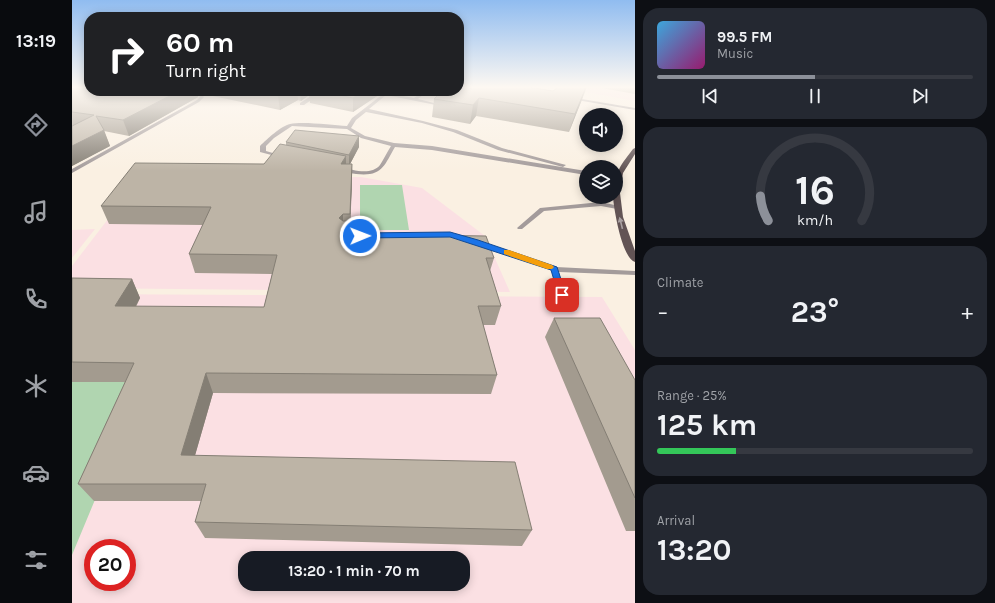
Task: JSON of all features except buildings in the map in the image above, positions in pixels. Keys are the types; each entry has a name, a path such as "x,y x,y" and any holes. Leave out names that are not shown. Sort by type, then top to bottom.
{"main road":[{"path":"623,168 635,150"},
{"path":"617,206 624,232 635,259"}],"street":[{"path":"72,171 173,115"},
{"path":"348,128 359,115"},
{"path":"390,115 455,131 500,149 579,171"},
{"path":"287,158 272,156 263,152 263,146 272,137 291,125 348,128 363,137 394,145 432,148 579,172"},
{"path":"331,167 360,172 373,172 380,169 394,145"},
{"path":"520,228 542,209 601,204 617,206"},
{"path":"397,235 450,234 554,268 635,273"},
{"path":"554,268 566,308"}],"shaded area":[{"path":"361,177 422,188 485,236 510,292 72,288 72,266 138,180"},
{"path":"95,229 72,258 72,230"},
{"path":"72,294 602,297 635,350 635,603 72,603"}],"green space":[{"path":"360,185 402,185 409,230 360,230"},
{"path":"72,382 144,382 72,555"}],"slow traffic":[{"path":"506,252 549,267"}],"route":[{"path":"360,236 450,234 554,268 562,295"}]}
